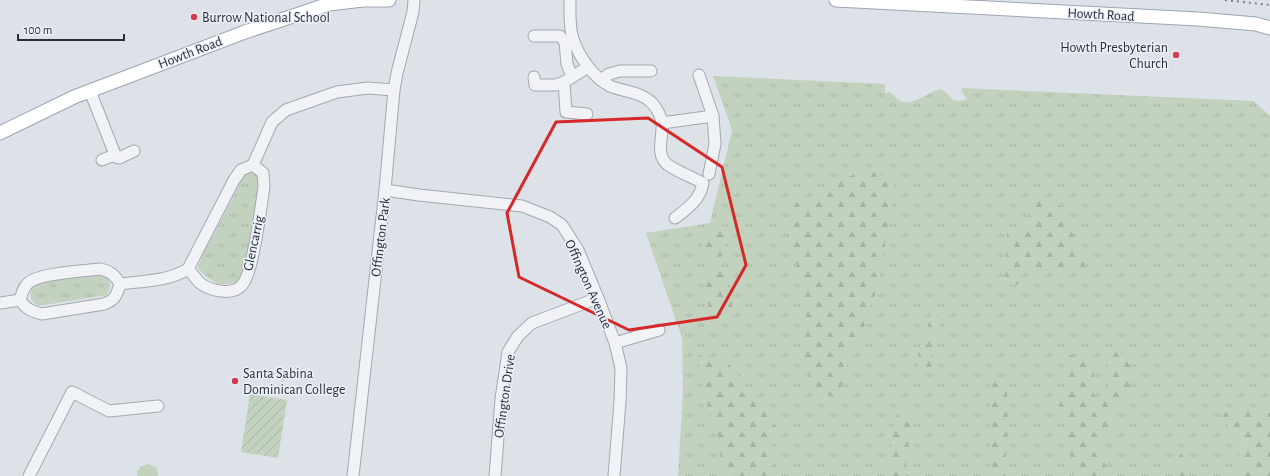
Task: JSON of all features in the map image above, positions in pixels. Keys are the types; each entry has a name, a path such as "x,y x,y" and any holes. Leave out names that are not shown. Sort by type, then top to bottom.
{"main road":[{"name":"Howth Road","path":"0,133 74,97 245,32 329,4 364,0 389,0"},
{"name":"Howth Road","path":"836,0 1198,20 1256,24 1270,28"}],"street":[{"name":"Offington Park","path":"353,476 385,190 396,73 413,12 414,0"},
{"path":"570,0 572,39 584,64 601,80 611,86 637,93 652,103 662,123 660,152 667,164 703,183 702,190 692,206 675,218"},
{"path":"534,36 560,36 565,42 568,80 566,112 587,114"},
{"path":"534,77 535,85 556,85 568,80 588,67"},
{"path":"601,80 608,74 620,71 651,71"},
{"path":"699,75 713,116 715,144 709,174"},
{"path":"120,284 162,279 179,274 188,268 234,180 241,170 253,164 272,122 286,110 337,92 368,88 394,90"},
{"path":"90,91 116,157"},
{"path":"662,123 713,116"},
{"path":"102,160 112,156 119,158 134,152"},
{"name":"Glencarrig","path":"188,268 200,283 215,290 230,291 242,286 249,271 264,187 264,173 253,164"},
{"name":"Offington Avenue","path":"385,190 522,206 550,217 562,225 578,250 598,298 615,343 621,368 620,402 614,476"},
{"path":"100,269 108,270 115,276 120,284 118,293 112,301 104,304 42,314 25,307 20,300 22,290 29,282 40,276 100,269"},
{"name":"Offington Drive","path":"495,476 501,399 508,352 518,336 532,323 598,298"},
{"path":"0,303 20,300"},
{"path":"615,343 659,330"},
{"path":"28,476 72,392 109,411 158,406"}],"highlighted area":[{"path":"648,118 722,167 746,265 717,317 629,330 519,277 507,213 556,122"}],"green space":[{"path":"713,76 885,84 885,93 890,92 900,101 905,102 910,102 940,89 954,100 957,101 967,99 961,91 962,88 1254,101 1270,116 1270,413 1254,410 1242,411 1235,432 1245,440 1239,457 1242,464 1238,476 678,476 683,391 682,338 646,233 710,223 732,130"},
{"path":"865,169 896,180 878,286 855,352 839,353 847,363 840,398 813,393 804,352 806,304 805,291 787,238 787,224 790,213 796,203"},
{"path":"253,171 261,175 244,275 239,282 226,284 217,283 212,281 198,269 202,256 238,188 236,186 242,176"},
{"path":"1039,200 1058,202 1089,270 1027,270 1022,275 1020,284 1010,284 1005,281 1007,231 1020,230 1024,227 1027,224 1031,202"},
{"path":"722,225 727,256 703,258 703,232"},
{"path":"728,270 733,314 709,316 705,274"},
{"path":"103,273 110,283 106,295 38,306 31,299 31,289 34,284"},
{"path":"933,312 941,320 930,355 932,367 930,372 926,374 919,371 918,352 926,333 931,313"},
{"path":"1114,352 1124,355 1130,366 1130,398 1129,401 1112,400 1112,430 1100,448 1106,467 1099,476 1075,476 1059,402 1067,380 1066,363 1068,356 1085,356 1096,358 1092,386 1094,396 1104,399 1108,363"},
{"path":"698,355 729,364 768,415 778,431 780,440 771,443 769,452 773,467 772,476 736,476 723,473 717,431 703,396"},
{"path":"991,380 1007,385 1008,431 1005,476 990,476"},
{"path":"250,394 287,400 278,458 241,452"},
{"path":"906,409 913,414 905,476 888,476 894,423 898,414"},
{"path":"1254,409 1270,413 1270,476 1238,476 1241,464 1239,457 1245,440 1229,427 1223,417 1225,412 1228,410"},
{"path":"1179,454 1183,455 1186,476 1175,476"},
{"path":"149,464 157,468 158,476 137,476 137,472 141,466"}],"railway":[{"path":"1225,0 1270,5"}],"place":[{"name":"Burrow National School","path":"194,17"},
{"name":"Howth Presbyterian Church","path":"1176,55"},
{"name":"Santa Sabina Dominican College","path":"235,381"}]}
